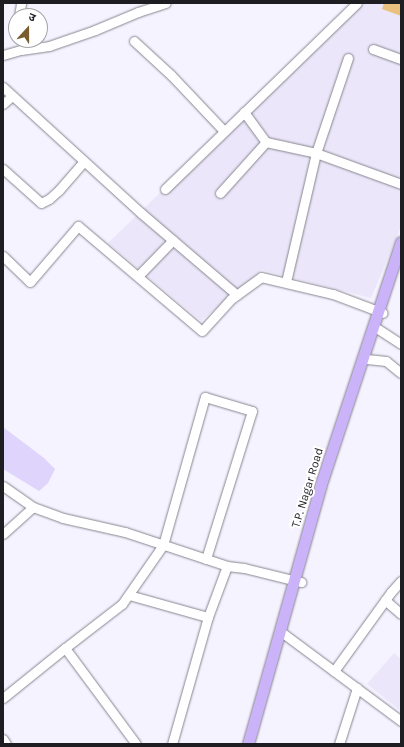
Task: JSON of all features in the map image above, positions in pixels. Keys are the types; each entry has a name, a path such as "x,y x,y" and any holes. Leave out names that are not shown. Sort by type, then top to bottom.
{"main road":[{"name":"T.P. Nagar Road","path":"248,744 298,581 320,487 381,312 401,242"},
{"path":"298,581 330,474 378,329 381,312 401,259"},
{"path":"253,744 283,633"}],"street":[{"path":"48,46 166,3"},
{"path":"165,189 357,3"},
{"path":"134,41 171,75 224,131"},
{"path":"3,55 18,48"},
{"path":"373,49 401,59"},
{"path":"286,282 316,153 348,58"},
{"path":"3,87 84,161 237,295"},
{"path":"3,104 12,96"},
{"path":"244,112 266,142 316,153 401,184"},
{"path":"220,193 266,142"},
{"path":"3,169 41,204 49,200 59,190 84,161"},
{"path":"3,256 30,282 78,226 202,331 231,299 261,277 333,294 381,312"},
{"path":"138,276 173,240"},
{"path":"378,329 401,344"},
{"path":"367,360 386,361 401,373"},
{"path":"3,698 122,604 164,545 205,397 252,411 206,559"},
{"path":"3,486 33,507 80,523 125,532 228,566 244,568 298,581"},
{"path":"3,534 33,507"},
{"path":"172,744 208,617 228,566"},
{"path":"334,671 385,600 401,582"},
{"path":"129,595 208,617"},
{"path":"385,600 401,614"},
{"path":"283,633 401,721"},
{"path":"65,648 136,744"},
{"path":"342,742 357,688"},
{"path":"3,739 6,744"}],"shaded area":[{"path":"357,3 401,3 401,227 371,298 262,270 201,321 108,243"},
{"path":"3,427 44,458 55,469 48,483 39,491 3,469"},
{"path":"394,653 401,659 401,711 367,684"}],"building":[{"path":"384,3 401,3 401,16 382,9"}]}
